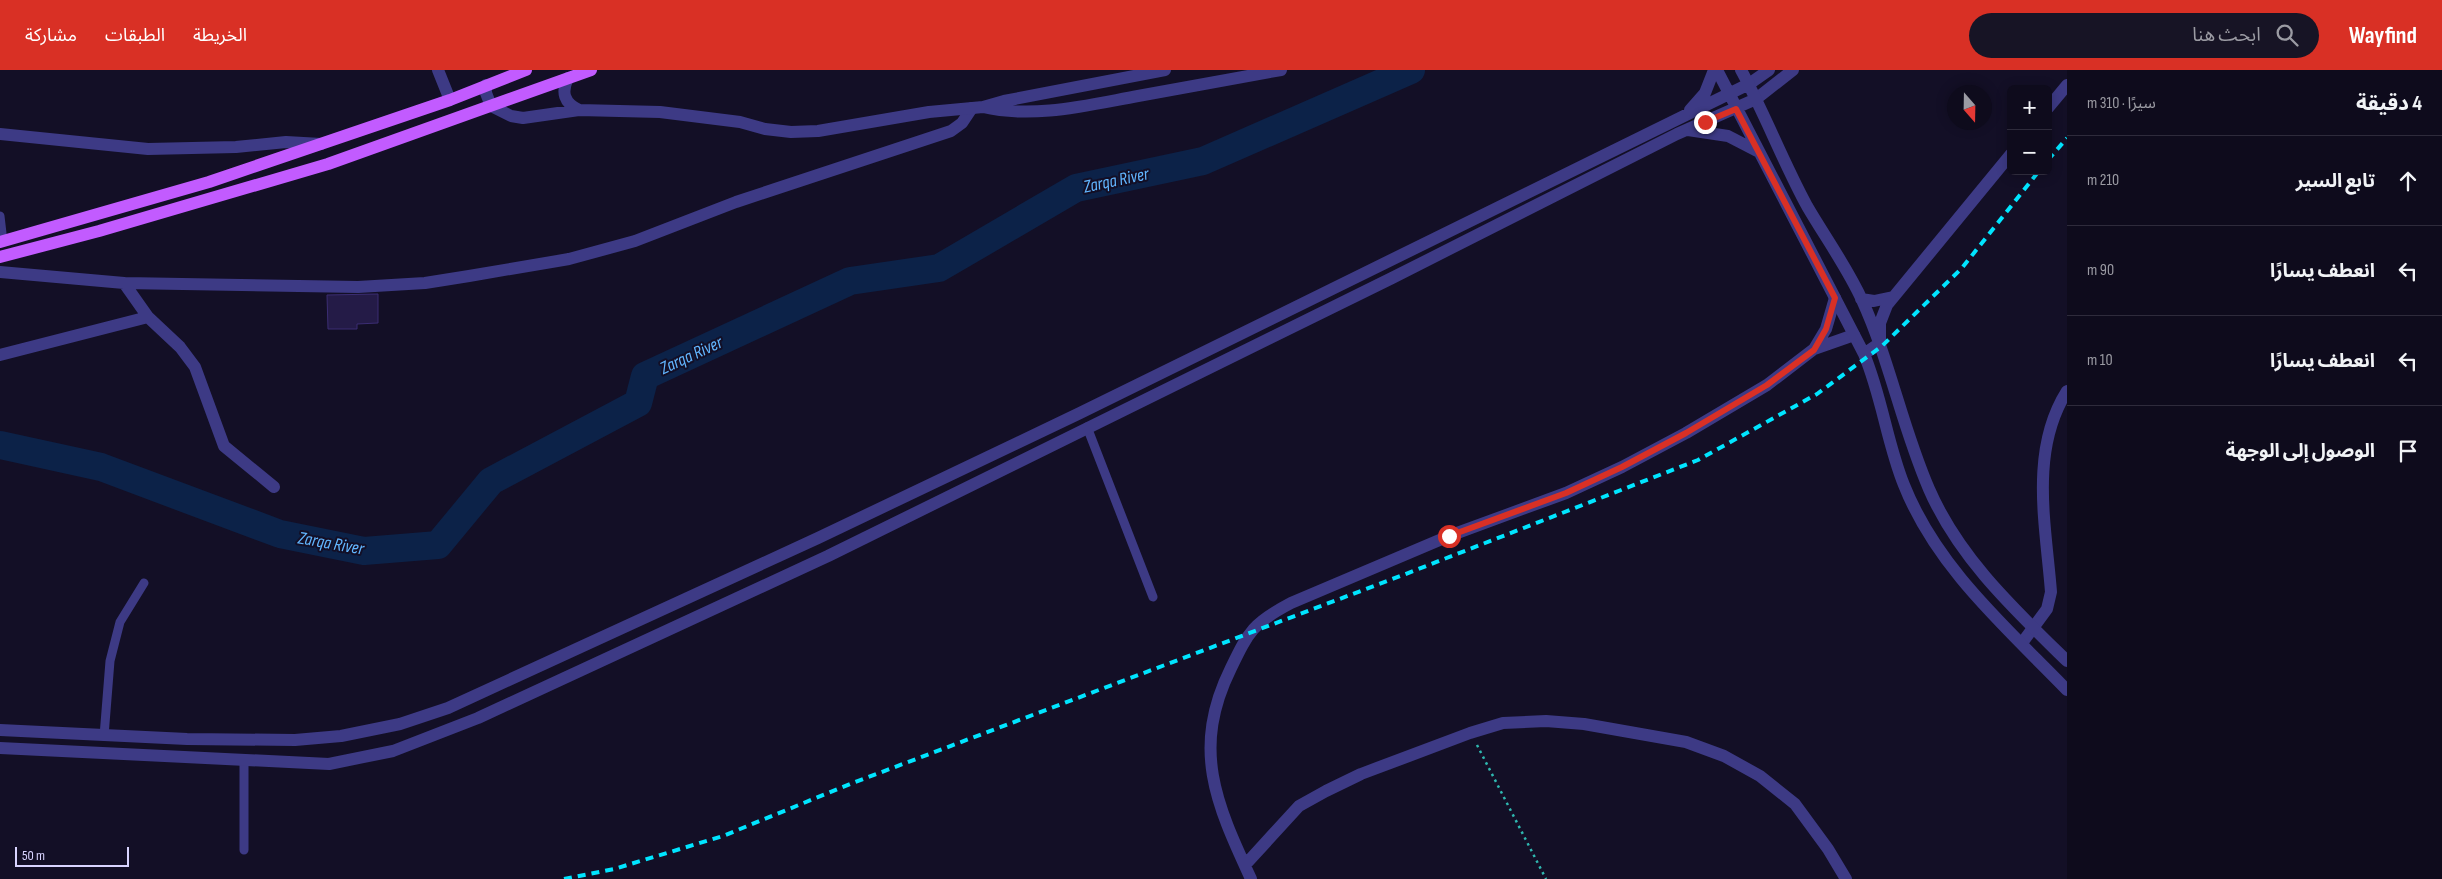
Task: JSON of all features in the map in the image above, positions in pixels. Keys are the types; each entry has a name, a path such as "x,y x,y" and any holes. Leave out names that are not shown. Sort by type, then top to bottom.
{"main road":[{"path":"2,242 209,182 450,100 526,70"},
{"path":"0,257 99,231 328,164 591,70"},
{"path":"321,144 328,164"}],"street":[{"path":"438,70 450,100"},
{"path":"486,85 486,93 491,106 506,114 523,118 578,110 668,113 740,122 765,129 792,132 818,131 929,112 978,108 1004,100 1165,70"},
{"path":"0,272 124,283 358,287 425,283 569,259 635,240 736,202 951,131 978,108 1025,113 1281,70"},
{"path":"1715,70 1864,354 1898,467 1918,516 1955,571 2067,690"},
{"path":"1687,113 1705,93 1715,70"},
{"path":"1741,70 1807,204 1861,299 1880,343 1916,456 1929,489 1946,522 1983,575 2067,661"},
{"path":"0,730 104,736 295,740 341,736 400,724 448,708 818,538 1080,413 1729,94 1769,70"},
{"path":"0,748 329,764 393,751 478,718 828,556 1688,130 1756,99 1793,70"},
{"path":"568,78 563,93 566,101 578,110"},
{"path":"2052,103 2067,85"},
{"path":"1688,130 1728,136 1757,151"},
{"path":"0,134 148,149 236,147 286,142 321,144"},
{"path":"1864,354 1880,343 1883,314 1893,298 2007,159"},
{"path":"124,283 148,317 180,347 195,367 224,446 274,486"},
{"path":"1814,350 1826,329 1835,298"},
{"path":"1861,299 1874,302 1893,298"},
{"path":"0,355 148,317"},
{"path":"1251,879 1221,809 1212,770 1210,744 1212,718 1219,696 1248,633 1266,617 1291,603 1449,536 1566,493 1622,467 1686,433 1767,385 1814,350 1854,335"},
{"path":"2022,644 2047,609 2051,592 2042,484 2044,452 2067,392"},
{"path":"1080,413 1087,427"},
{"path":"818,538 828,556"},
{"path":"1245,865 1299,806 1361,774 1470,733 1503,723 1546,721 1584,724 1686,742 1724,756 1760,776 1795,804 1828,849 1846,879"},
{"path":"104,736 104,754"},
{"path":"242,740 244,761"}],"lane":[{"path":"0,216 2,242"},
{"path":"1087,427 1154,597"},
{"path":"104,736 110,661 120,622 144,582"},
{"path":"244,761 244,850"}],"path":[{"path":"1470,733 1546,879"}],"building":[{"path":"378,294 378,323 357,324 357,329 328,329 327,295"}],"waterway":[{"name":"Zarqa River","path":"0,445 101,467 280,534 364,551 438,545 491,481 638,403 645,376 850,281 939,268 1076,188 1203,161 1411,70"}],"railway":[{"path":"2052,155 2067,138"},
{"path":"564,879 614,869 723,836 850,784 1403,575 1698,460 1817,394 1882,346 1962,268 2036,175"}],"route":[{"path":"1449,536 1566,493 1622,467 1686,433 1767,385 1814,350 1826,329 1835,298 1736,109 1705,122"}]}
